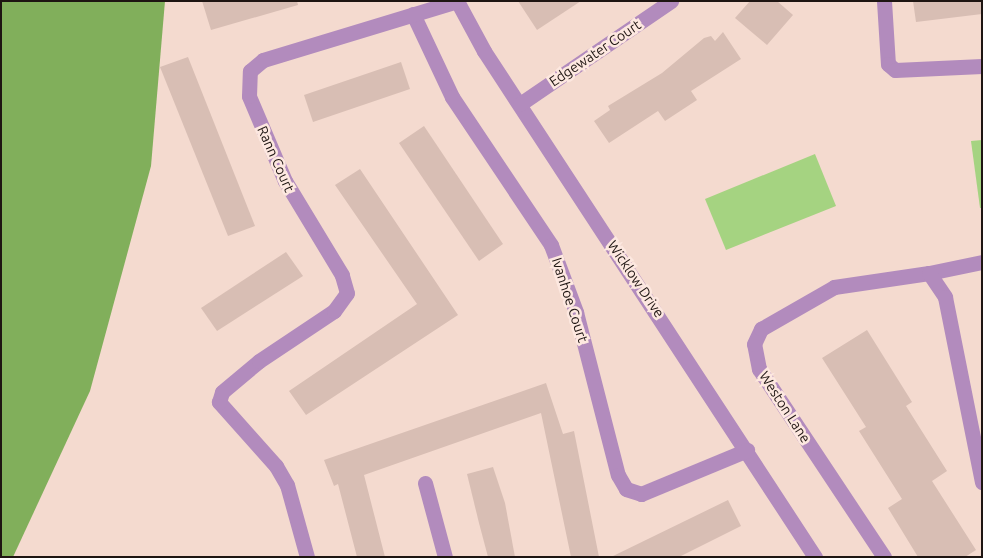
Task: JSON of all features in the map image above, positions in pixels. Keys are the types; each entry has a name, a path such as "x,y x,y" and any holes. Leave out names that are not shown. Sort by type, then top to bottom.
{"street":[{"name":"Wicklow Drive","path":"457,1 520,104 815,557"},
{"name":"Rann Court","path":"307,557 287,485 260,448 222,411 222,392 259,361 334,311 346,293 342,275 285,181 250,96 250,71 263,60 457,1"},
{"name":"Edgewater Court","path":"520,104 671,1"},
{"path":"884,1 888,64 895,70 982,66"},
{"name":"Ivanhoe Court","path":"412,14 452,97 551,244 576,312 618,475 626,489 641,494 747,450"},
{"name":"Weston Lane","path":"884,557 759,369 754,344 761,329 834,287 929,273 982,262"},
{"path":"929,273 944,297 982,482"},
{"path":"425,483 445,557"}],"green space":[{"path":"1,1 165,1 151,166 90,391 13,557 1,557"},
{"path":"982,140 982,208 980,208 971,141"},
{"path":"815,154 836,206 726,250 705,199"}],"building":[{"path":"202,1 297,1 298,5 211,30"},
{"path":"518,1 581,1 537,30"},
{"path":"750,1 777,1 793,15 767,45 735,18"},
{"path":"913,1 982,1 982,14 916,22"},
{"path":"723,32 741,59 691,91 697,100 665,121 658,111 609,143 594,121 610,110 608,106 662,73 704,38 711,36 715,41"},
{"path":"188,57 255,226 228,236 160,67"},
{"path":"401,62 410,89 313,122 304,95"},
{"path":"424,126 503,244 479,261 399,143"},
{"path":"360,169 458,315 306,415 289,391 417,304 335,185"},
{"path":"286,252 303,276 217,331 201,308"},
{"path":"867,330 912,402 906,406 947,471 932,481 976,550 965,557 918,557 888,508 902,499 859,431 866,427 822,358"},
{"path":"546,383 563,434 574,431 599,557 571,557 541,413 364,475 385,557 357,557 338,484 334,486 324,460"},
{"path":"493,467 505,503 515,557 488,557 467,474"},
{"path":"728,500 741,526 679,557 611,557"}]}
